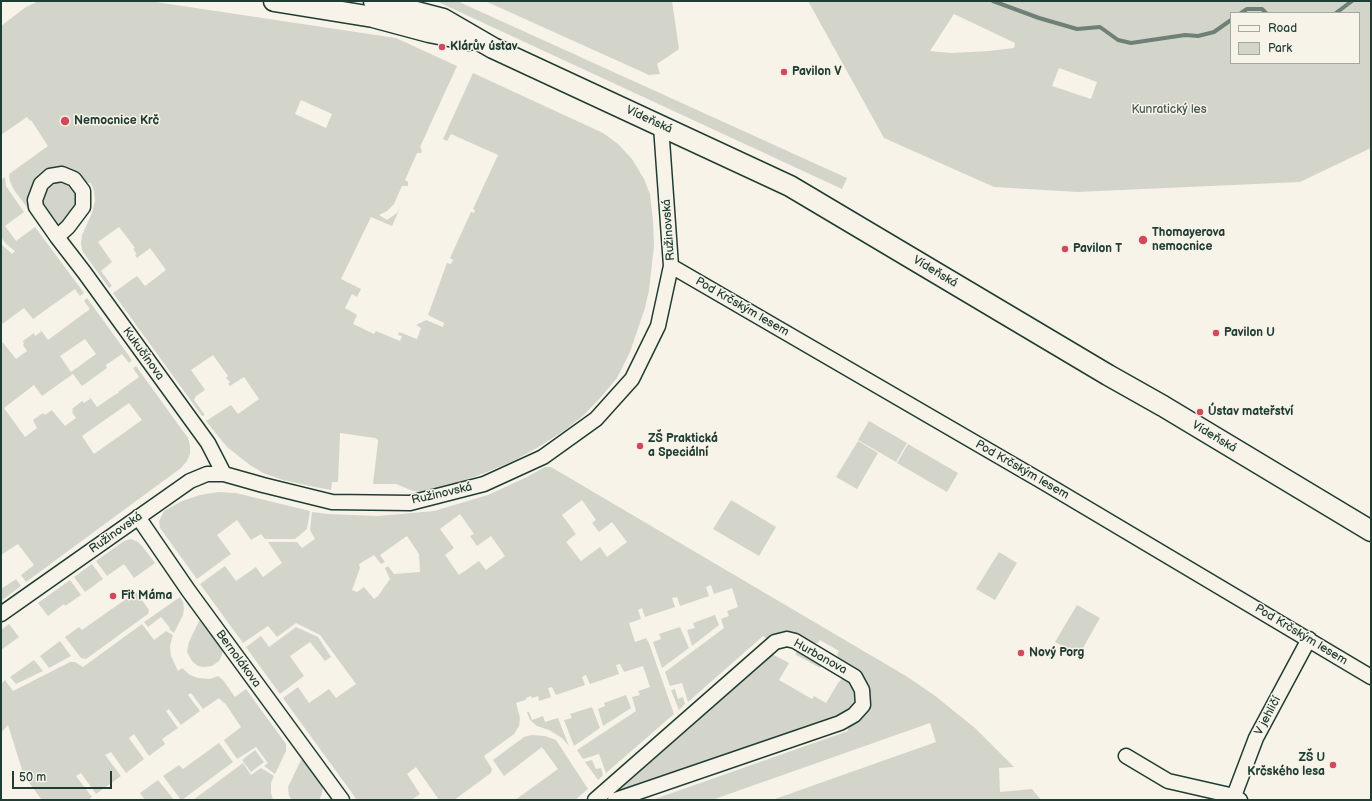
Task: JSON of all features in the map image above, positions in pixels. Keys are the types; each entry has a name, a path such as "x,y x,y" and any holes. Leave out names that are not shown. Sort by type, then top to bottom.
{"main road":[{"name":"Vídeňská","path":"274,1 373,17 429,32 488,45"},
{"name":"Vídeňská","path":"374,1 443,19 488,45 790,186 1108,375 1168,409 1371,531"}],"street":[{"path":"404,1 443,19"},
{"name":"Ružinovská","path":"1,614 190,481 207,474 224,474 332,502 410,503 484,484 543,457 596,419 632,379 658,326 671,266 661,126"},
{"name":"Kukučínova","path":"57,237 208,443 224,474"},
{"name":"Pod Krčským lesem","path":"671,266 1036,478 1371,677"},
{"name":"Bernolákova","path":"138,517 188,590 342,800"},
{"name":"Hurbanova","path":"595,800 775,642 786,639 795,642 855,677 862,690 864,705 854,715 840,723 615,800"},
{"name":"V jehličí","path":"1126,756 1168,781 1237,798 1256,738 1309,639"}],"green space":[{"path":"39,1 149,1 396,38 457,66 420,147 422,151 421,153 417,153 405,180 408,182 408,186 402,186 394,204 387,211 379,215 387,220 397,213 400,208 392,226 371,217 341,279 361,289 357,297 352,294 345,308 357,315 353,324 374,334 376,331 400,341 402,336 398,335 399,332 417,339 421,328 416,325 426,320 443,327 444,323 428,315 447,263 451,264 453,260 450,258 471,212 474,213 475,210 473,209 498,155 451,134 447,141 443,139 473,73 603,133 618,144 632,159 644,179 650,194 653,221 654,246 649,290 645,308 630,352 617,378 584,415 565,430 537,448 513,461 436,491 413,491 396,484 373,484 378,440 375,438 340,433 338,482 332,482 331,490 283,480 263,473 250,465 227,447 206,421 231,405 238,414 259,399 244,377 230,386 228,384 230,382 226,378 228,376 213,355 191,370 205,390 196,396 194,400 205,415 202,416 113,293 137,276 145,286 166,270 150,248 137,258 135,255 137,254 133,249 135,248 119,227 98,242 112,262 101,271 112,286 109,288 83,252 81,244 82,235 92,213 95,201 91,183 37,178 29,193 29,210 10,182 9,174 48,146 31,120 30,121 27,117 1,135 1,26 26,7","holes":["301,100 332,114 326,128 295,114"]},
{"path":"436,1 457,1 847,178 842,189"},
{"path":"485,1 672,1 679,49 657,64 660,74 649,75"},
{"name":"Kunratický les","path":"808,1 1371,1 1371,148 1300,182 1077,192 994,187 884,138","holes":["954,14 1015,43 1014,48 989,51 951,53 930,51","1059,68 1097,82 1091,99 1052,86"]},
{"path":"5,177 6,186 24,212 5,226 16,241 35,227 84,293 80,296 75,289 33,319 24,308 1,325 1,244 12,254 15,251 6,244 1,237 1,180"},
{"path":"56,182 66,183 71,187 77,200 64,229 60,231 42,207 42,194 50,184"},
{"path":"87,298 132,360 129,363 122,354 106,365 107,368 82,386 73,374 42,396 34,385 4,408 25,437 37,428 33,420 43,413 45,415 52,410 65,426 76,418 72,412 72,409 82,401 84,403 90,399 89,396 97,407 119,393 118,392 139,377 133,368 136,366 188,438 190,454 187,461 181,468 26,582 21,575 34,565 18,544 1,555 1,344 3,343 1,340 16,359 27,351 23,345 23,341 34,333 35,336 41,332 40,329 48,340 90,309 84,301","holes":["85,339 96,354 71,372 60,356","129,403 142,420 94,454 82,436"]},
{"path":"869,421 907,443 896,462 858,440"},
{"path":"858,441 878,453 857,489 836,477"},
{"path":"908,444 958,473 947,492 897,463"},
{"path":"545,467 551,467 906,676 934,695 975,728 1014,767 999,768 1000,792 1032,789 1041,800 772,800 936,742 930,723 712,800 652,800 848,731 847,727 869,697 868,686 862,675 854,667 838,657 837,654 839,651 820,640 818,643 814,643 796,634 767,639 763,636 688,702 682,683 670,686 665,672 724,628 721,619 729,616 727,611 738,607 732,588 714,594 711,585 706,587 709,596 680,606 677,597 672,598 675,607 645,617 642,608 638,610 641,619 629,623 635,642 646,638 649,643 674,714 606,773 599,754 583,759 577,750 636,711 632,697 640,695 638,691 650,687 643,666 624,672 620,664 616,665 619,674 590,684 586,675 582,677 585,685 556,695 552,687 548,688 551,697 539,701 538,696 532,698 531,696 526,698 526,700 516,703 520,718 519,726 514,734 484,756 492,769 491,773 454,800 439,800 416,767 407,774 420,794 411,800 357,800 283,698 298,687 309,703 329,689 336,698 356,684 320,635 296,623 277,637 268,626 243,643 200,584 225,566 236,581 256,567 263,577 282,563 268,542 297,542 302,548 315,539 310,530 312,512 378,516 434,511 488,495","holes":["582,500 596,520 592,523 599,532 612,522 627,542 607,557 600,547 581,561 566,542 576,534 562,515","460,514 474,534 470,536 477,546 491,536 505,556 486,570 479,561 459,575 445,555 454,548 440,529","407,536 419,554 420,572 394,574 388,566 385,568 390,579 378,596 374,599 364,587 357,592 352,590 360,568 359,564 374,555 381,564 385,562 380,555"]},
{"path":"218,492 236,493 310,511 307,529 295,539 265,539 261,534 251,540 237,520 217,535 231,554 197,579 160,528 159,521 164,511 182,501 200,495"},
{"path":"731,500 776,527 759,556 713,529"},
{"path":"131,539 138,542 142,546 155,563 134,578 124,564 107,576 96,561 124,541"},
{"path":"999,552 1017,563 995,600 976,589"},
{"path":"92,564 103,579 85,592 74,577"},
{"path":"16,579 21,586 1,601 1,589"},
{"path":"70,580 81,595 65,606 64,604 48,616 38,603"},
{"path":"136,592 149,610 148,614 86,659 81,658 65,637 79,627 82,630"},
{"path":"180,597 183,602 183,615 174,633 169,629 170,628 161,617 148,627 144,622"},
{"path":"1077,605 1100,618 1079,655 1055,642"},
{"path":"715,615 719,625 692,646 687,630 695,628 693,623"},
{"path":"201,620 223,647 222,655 219,661 212,666 198,666 192,661 187,652 189,642 199,621"},
{"path":"9,624 19,637 1,650 1,630"},
{"path":"142,624 154,640 166,631 173,635 170,646 171,656 178,671 182,668 190,675 198,678 210,679 218,676 223,680 235,697 246,689 286,744 286,751 275,774 264,766 268,763 256,747 237,759 224,740 241,727 225,703 219,698 203,709 191,693 188,695 200,711 181,725 169,709 166,711 178,728 162,739 165,744 149,756 134,734 129,738 144,759 126,773 111,752 105,755 121,776 96,794 81,773 76,776 92,797 88,800 42,800 24,776 8,725 1,733 1,684 5,680 13,691 70,662 75,662 83,667"},
{"path":"296,627 318,637 331,657 325,661 310,642 290,656 304,676 280,694 246,647 261,636 269,647"},
{"path":"680,627 689,648 662,668 653,642 661,639 659,634"},
{"path":"60,641 71,656 49,668 40,656"},
{"path":"800,648 822,660 820,668 795,654"},
{"path":"772,654 789,663 779,680 812,699 814,696 826,703 838,683 846,674 853,680 857,699 855,705 847,714 617,793 613,791"},
{"path":"34,660 43,671 16,684 10,677"},
{"path":"675,689 678,699 683,697 685,704 679,710 671,690"},
{"path":"626,695 631,708 603,726 598,709 605,706 604,703"},
{"path":"592,707 600,728 574,746 564,720 572,718 570,714"},
{"path":"527,712 529,712 532,720 543,716 545,722 558,718 569,746 562,738 549,730 537,726 530,720"},
{"path":"531,735 545,736 556,740 588,789 575,800 515,800 558,769 542,747 504,776 493,760 524,737"},
{"path":"219,743 233,762 181,800 163,776 179,765 183,769"},
{"path":"255,750 264,762 251,772 242,760"},
{"path":"305,759 322,782 322,794 319,800 292,800 289,796 288,787 301,760"},
{"path":"592,760 596,769 601,768 603,775 598,780 585,762"},
{"path":"243,763 251,775 261,768 274,776 271,783 273,800 193,800"},
{"path":"158,780 174,800 145,800 140,793"}],"waterway":[{"path":"993,1 1039,18 1077,29 1100,27 1118,40 1131,43 1185,35 1198,36 1214,32 1230,21"},
{"path":"1337,12 1352,1"},
{"path":"1242,12 1247,9 1262,9 1265,12"}],"place":[{"name":"Klárův ústav","path":"442,47"},
{"name":"Pavilon V","path":"784,72"},
{"name":"Nemocnice Krč","path":"65,121"},
{"name":"Thomayerova nemocnice","path":"1143,240"},
{"name":"Pavilon T","path":"1065,249"},
{"name":"Pavilon U","path":"1216,333"},
{"name":"Ústav mateřství","path":"1200,412"},
{"name":"ZŠ Praktická a Speciální","path":"640,446"},
{"name":"Fit Máma","path":"113,596"},
{"name":"Nový Porg","path":"1021,653"},
{"name":"ZŠ U Krčského lesa","path":"1333,765"}]}
